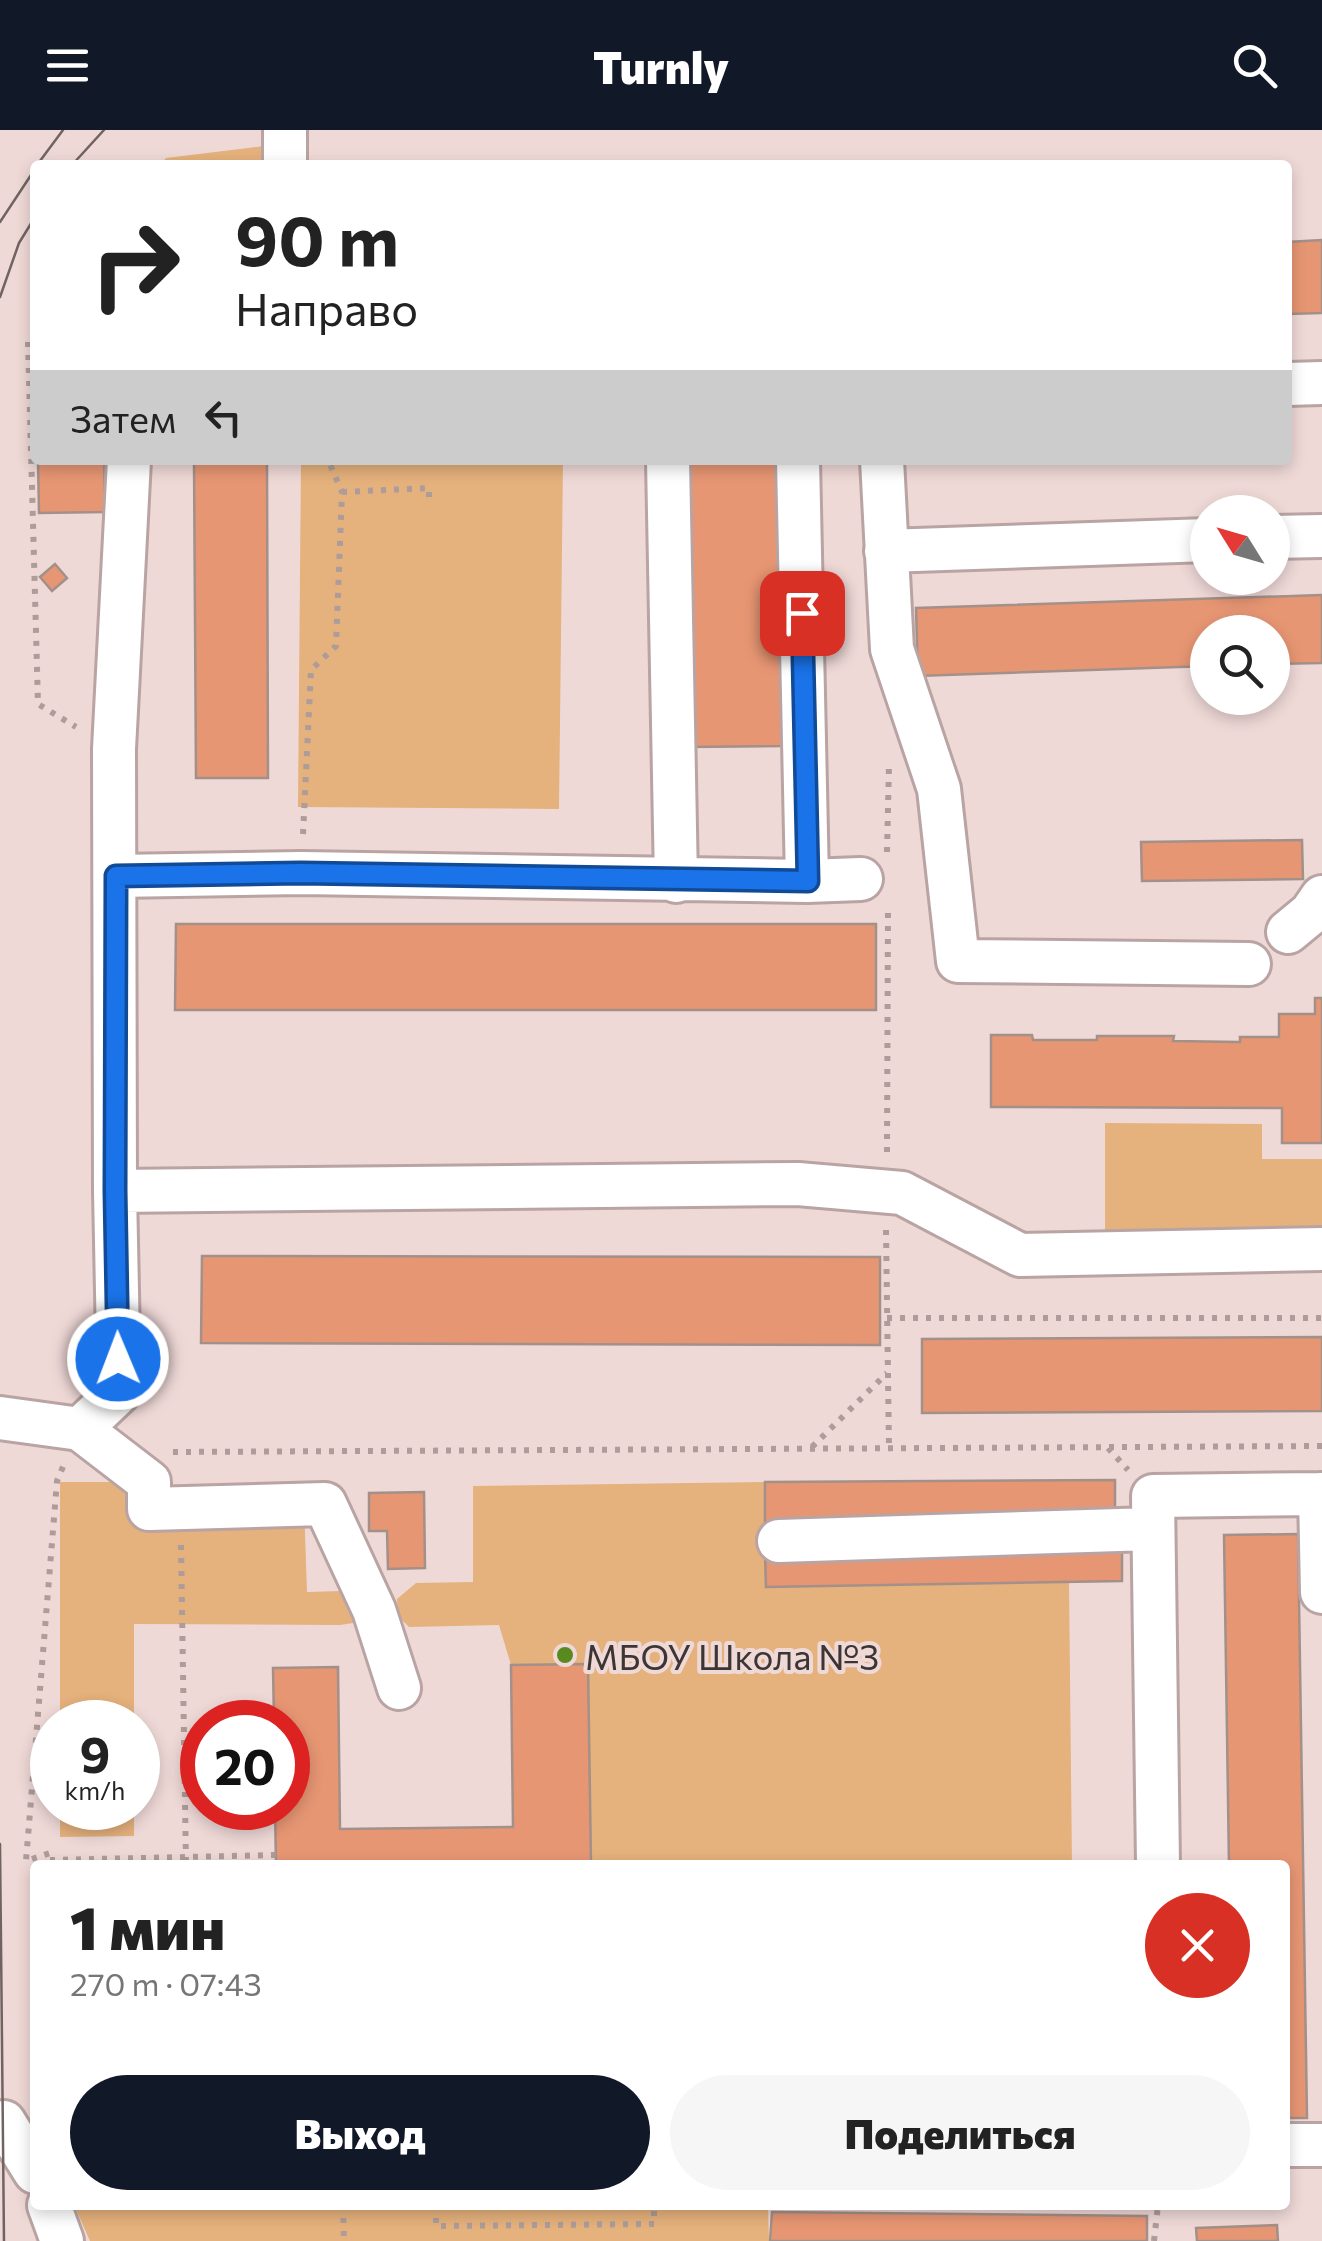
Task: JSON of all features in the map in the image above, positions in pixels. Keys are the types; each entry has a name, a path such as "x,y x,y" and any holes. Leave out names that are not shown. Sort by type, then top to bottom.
{"lane":[{"path":"285,130 285,160"},
{"path":"1292,384 1322,383"},
{"path":"80,1429 119,1392 114,749 129,465"},
{"path":"668,465 676,881"},
{"path":"798,465 808,881"},
{"path":"882,465 892,649 939,789 958,961 1249,964"},
{"path":"1290,537 1322,536"},
{"path":"886,551 1190,541"},
{"path":"116,876 301,873 879,883"},
{"path":"1288,932 1322,897"},
{"path":"115,1191 798,1184 902,1193 1020,1255 1322,1250"},
{"path":"0,1418 80,1429 149,1482 149,1509 325,1504 374,1610 400,1688"},
{"path":"1158,1860 1153,1496 1321,1494 1322,1592"},
{"path":"779,1541 1151,1529"},
{"path":"0,2128 4,2122 30,2164"},
{"path":"1290,2145 1322,2145"},
{"path":"51,2210 62,2241"}],"path":[{"path":"28,342 30,414"},
{"path":"31,465 38,704 84,732"},
{"path":"301,873 311,670 336,646 342,492 330,465"},
{"path":"342,492 429,488 429,498"},
{"path":"888,1449 879,883 889,747"},
{"path":"887,1318 1322,1318"},
{"path":"811,1448 887,1373"},
{"path":"30,1860 26,1862 56,1480 80,1429"},
{"path":"155,1452 1322,1446"},
{"path":"180,1508 186,1860"},
{"path":"31,1860 50,1853 50,1860"},
{"path":"212,1860 276,1855"},
{"path":"343,2210 344,2241"},
{"path":"436,2210 436,2226 629,2220 654,2224 654,2210"},
{"path":"1154,2241 1157,2210"}],"shaded area":[{"path":"272,145 271,160 166,158"},
{"path":"301,465 563,465 559,809 298,807"},
{"path":"1105,1123 1262,1124 1262,1159 1322,1159 1322,1239 1105,1239"},
{"path":"60,1482 149,1482 149,1508 304,1505 307,1592 342,1591 359,1611 353,1623 134,1624 134,1700 60,1700"},
{"path":"765,1482 767,1587 1069,1582 1072,1860 591,1860 588,1665 511,1665 499,1625 409,1627 398,1616 397,1599 416,1583 473,1582 473,1486"},
{"path":"60,1830 134,1830 134,1836 60,1837"},
{"path":"76,2210 768,2210 769,2241 90,2241"}],"building":[{"path":"1322,240 1322,313 1292,314 1292,242"},
{"path":"38,465 104,465 105,512 39,513"},
{"path":"194,465 267,465 268,778 196,778"},
{"path":"687,465 781,465 784,746 689,747"},
{"path":"55,564 67,578 52,591 40,577"},
{"path":"1322,595 1322,663 1290,664 1290,615 1190,615 1190,667 918,676 916,608"},
{"path":"1302,840 1303,879 1142,881 1141,842"},
{"path":"176,924 876,924 876,1010 175,1010"},
{"path":"1315,998 1322,998 1322,1143 1282,1143 1282,1108 991,1107 991,1035 1032,1035 1033,1040 1174,1036 1173,1041 1240,1042 1240,1037 1279,1037 1279,1014 1315,1014"},
{"path":"202,1256 880,1257 880,1345 201,1343"},
{"path":"1322,1337 1322,1411 922,1413 922,1339"},
{"path":"1115,1480 1115,1520 765,1523 765,1482"},
{"path":"424,1492 425,1568 388,1569 387,1531 369,1531 369,1493"},
{"path":"1298,1534 1307,2118 1290,2118 1290,1860 1229,1860 1224,1535"},
{"path":"1122,1546 1122,1581 766,1587 765,1552"},
{"path":"588,1664 591,1860 276,1860 275,1830 310,1830 310,1700 274,1700 273,1668 338,1667 340,1829 513,1827 511,1665"},
{"path":"772,2212 1147,2216 1147,2241 770,2241"},
{"path":"1277,2225 1278,2241 1197,2241 1196,2228"}],"tram line":[{"path":"41,160 63,130"},
{"path":"77,160 104,130"},
{"path":"0,222 30,177"},
{"path":"0,297 19,243 30,225"},
{"path":"0,1844 4,2241"}],"place":[{"name":"МБОУ Школа №3","path":"565,1655"}],"route":[{"path":"118,1359 116,876 301,873 808,881 802,613"}]}
